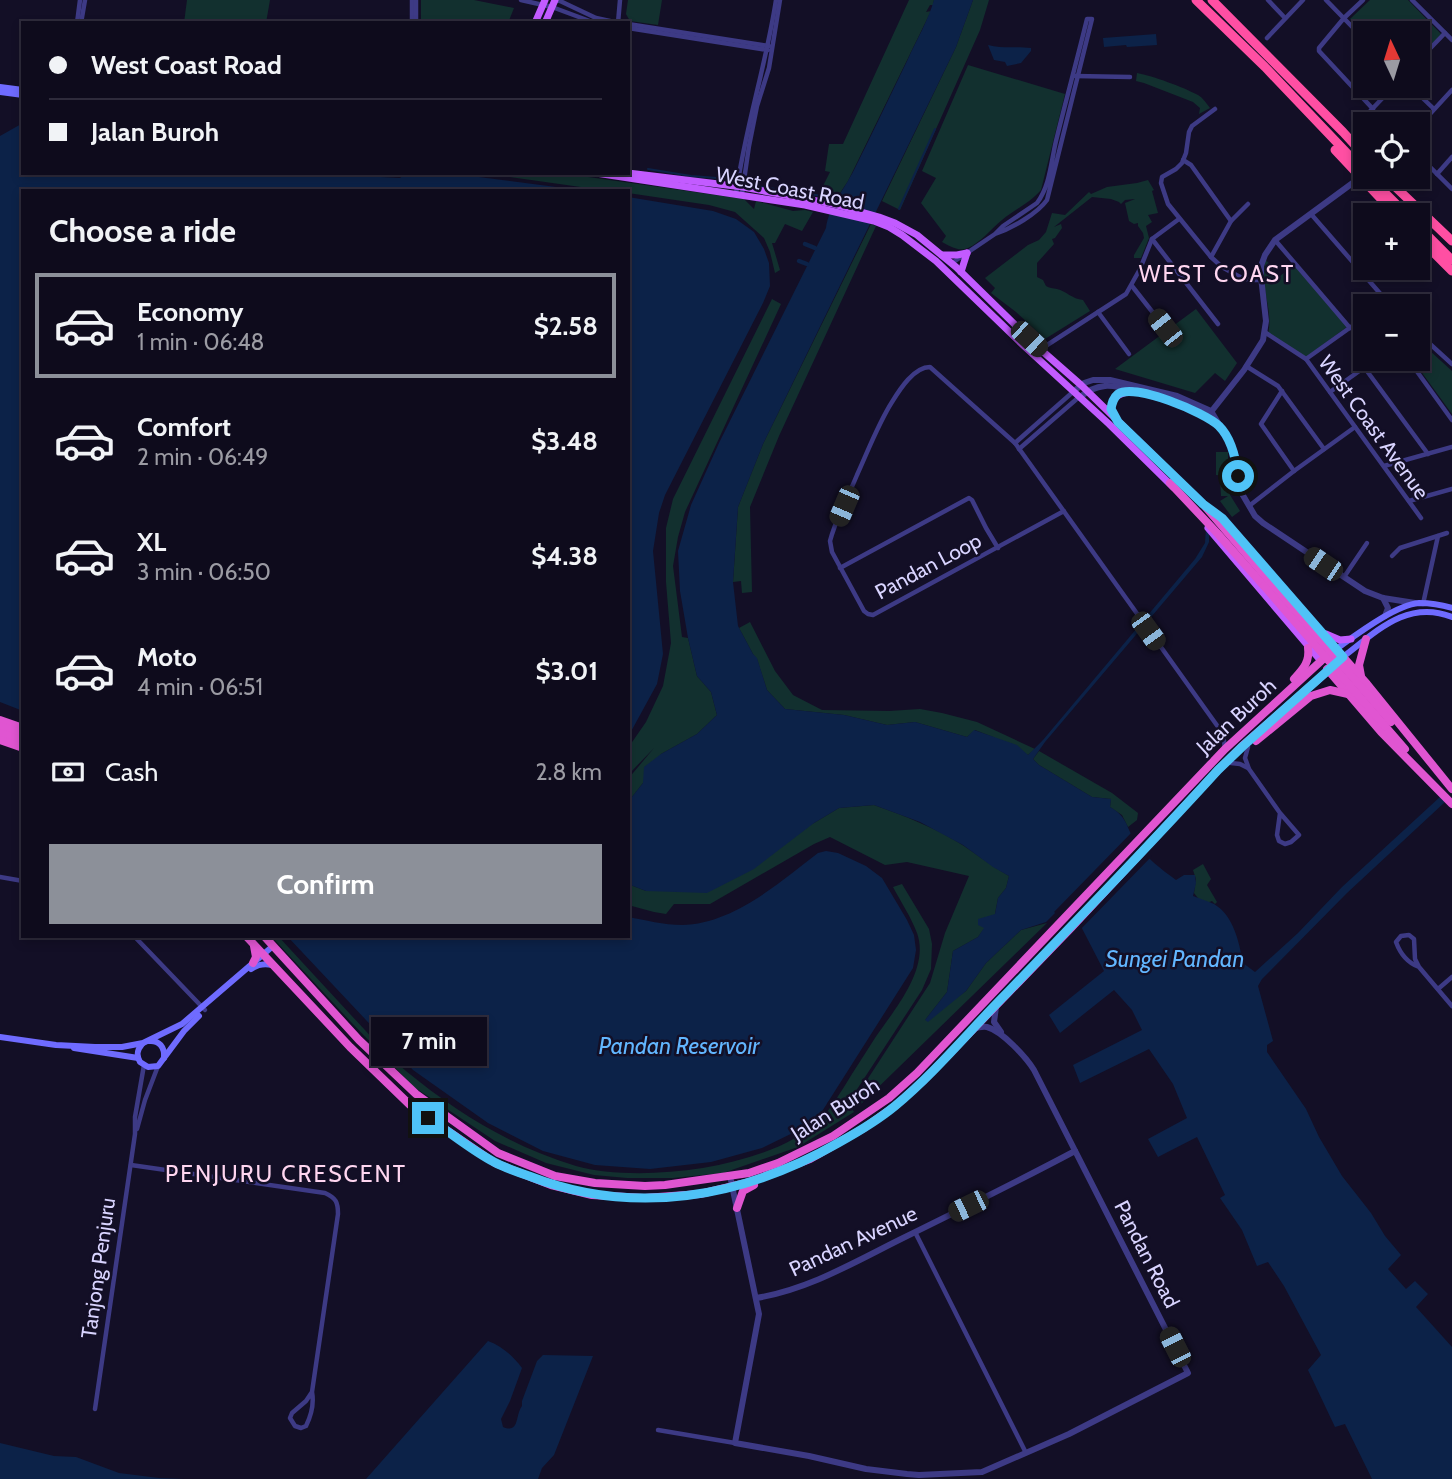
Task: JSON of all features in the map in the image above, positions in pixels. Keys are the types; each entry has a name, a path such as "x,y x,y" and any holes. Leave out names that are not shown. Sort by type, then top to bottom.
{"highway":[{"path":"1196,0 1353,159"},
{"path":"1212,0 1353,143"},
{"path":"1288,91 1305,117 1353,169"},
{"path":"1381,189 1395,203"},
{"path":"1398,189 1452,241"},
{"path":"1372,190 1384,203"},
{"path":"1430,238 1452,260"},
{"path":"1430,249 1452,271"},
{"path":"1170,482 1267,585"},
{"path":"1203,504 1267,585 1388,724 1436,787"},
{"path":"1360,676 1359,665 1366,639"},
{"path":"1270,708 1273,700 1304,669 1309,654 1308,648"},
{"path":"1336,649 1447,783"},
{"name":"Jalan Buroh","path":"266,938 359,1040 416,1094 498,1153 555,1176 595,1184 665,1185 730,1177 778,1163 833,1136 889,1098 917,1073 1224,749 1336,649"},
{"name":"Jalan Buroh","path":"248,938 350,1048 410,1105 495,1163 551,1185 592,1195 669,1197 733,1188 821,1153 895,1106 924,1080 1072,927 1218,770 1343,657"},
{"path":"1321,661 1381,732 1452,804"},
{"path":"1218,770 1221,771 1311,696 1329,690 1350,695"},
{"path":"0,720 21,727"},
{"path":"1388,724 1447,783"},
{"path":"3,733 21,734"},
{"path":"3,733 21,740"},
{"path":"3,733 21,746"},
{"path":"253,963 256,957 254,946"},
{"path":"767,1166 775,1173"},
{"path":"737,1208 743,1191 761,1178"}],"main road":[{"path":"536,21 544,2"},
{"path":"546,21 554,2"},
{"path":"0,90 21,93"},
{"name":"West Coast Road","path":"630,173 831,207 895,223 917,235 961,272 1080,391"},
{"name":"West Coast Road","path":"613,175 740,190"},
{"name":"West Coast Road","path":"875,219 902,235 936,261 1080,391"},
{"path":"941,255 967,253 961,272"},
{"path":"1080,391 1118,422 1203,504 1222,518 1336,649 1396,611 1420,603 1452,608"},
{"path":"1080,391 1170,482 1321,661"},
{"path":"1118,422 1111,409 1114,397 1132,391"},
{"path":"1343,657 1388,622 1407,614 1428,612 1452,617"},
{"path":"1320,629 1340,640 1351,639"},
{"name":"Tanjong Penjuru","path":"159,1064 204,1009 273,946"},
{"name":"Tanjong Penjuru","path":"0,1037 107,1048 144,1042 183,1024 256,965 272,965"},
{"path":"156,1041 163,1048 164,1058 159,1064 148,1067 138,1059 138,1048 144,1042 156,1041"},
{"name":"Tanjong Penjuru","path":"62,1045 138,1059"}],"street":[{"path":"79,21 83,0"},
{"path":"414,0 414,21"},
{"path":"521,0 554,2 609,21"},
{"path":"618,21 620,0"},
{"path":"740,190 745,137 770,48 770,34 778,0"},
{"path":"740,190 778,0"},
{"path":"1268,0 1285,18"},
{"path":"1267,38 1303,0"},
{"path":"1326,0 1353,27"},
{"path":"1363,0 1320,45 1319,51 1373,109"},
{"path":"1412,0 1452,40"},
{"path":"554,2 591,21"},
{"path":"943,269 1037,203 1046,190 1074,76 1092,19 1087,19 1084,43"},
{"path":"630,26 770,48"},
{"path":"1430,49 1445,33"},
{"path":"758,46 766,41 770,34"},
{"path":"758,46 765,61"},
{"path":"1074,76 1130,77"},
{"path":"1430,114 1452,90"},
{"path":"1370,112 1383,98"},
{"path":"1423,98 1434,109"},
{"path":"1215,109 1190,128 1183,160 1161,180 1166,201 1222,267 1240,277 1261,280"},
{"path":"1437,174 1452,157"},
{"path":"1183,160 1191,164 1231,221"},
{"path":"1430,167 1452,189"},
{"path":"1312,215 1353,183"},
{"path":"1209,414 1246,366 1266,333 1261,280 1263,258 1275,242 1354,186 1372,190"},
{"path":"1211,257 1231,221 1248,204"},
{"path":"1312,215 1381,294"},
{"path":"1040,349 1126,294 1152,239 1179,219"},
{"path":"1152,239 1218,324"},
{"path":"1275,242 1350,328"},
{"path":"1132,286 1165,328"},
{"path":"1098,312 1129,354"},
{"path":"1307,359 1353,326"},
{"name":"West Coast Avenue","path":"1266,333 1307,359 1420,518"},
{"path":"1430,345 1452,364"},
{"name":"Pandan Loop","path":"1064,511 873,615 864,611 832,552 830,541 891,403 918,370 927,366 936,370 1015,443 1064,511 1146,628 1221,732 1224,749"},
{"path":"1246,366 1278,386 1324,449"},
{"path":"1330,392 1360,371"},
{"path":"1366,371 1428,454"},
{"path":"1417,371 1452,419"},
{"path":"1015,443 1095,380 1118,382 1196,403 1209,414 1229,441 1234,453 1241,492 1255,516 1365,591 1383,598 1420,603 1438,536"},
{"path":"1019,449 1080,391 1106,386 1209,414"},
{"path":"1282,391 1261,424 1294,471"},
{"path":"1249,506 1355,427"},
{"path":"1384,466 1452,447"},
{"path":"1409,501 1452,489"},
{"path":"840,568 969,498 998,548"},
{"path":"1392,556 1401,548 1447,533"},
{"path":"1343,577 1367,543"},
{"path":"1383,598 1388,607 1385,617"},
{"path":"1221,732 1233,737 1242,734"},
{"path":"1248,747 1245,759 1249,769 1298,835 1285,844 1279,841 1277,835 1280,813"},
{"path":"1231,763 1249,769"},
{"path":"0,877 21,881"},
{"path":"1419,967 1410,964 1398,950 1396,942 1401,936 1409,935 1414,939 1415,959 1419,967 1452,1006"},
{"path":"136,938 204,1009"},
{"path":"1438,989 1452,977"},
{"path":"1000,999 994,1022 1002,1035"},
{"path":"971,1030 986,1027 1002,1035"},
{"name":"Pandan Road","path":"658,1430 809,1456 866,1469 919,1475 982,1472 1069,1434 1188,1373 1034,1070 1002,1035"},
{"name":"Tanjong Penjuru","path":"135,1133 159,1064"},
{"name":"Tanjong Penjuru","path":"95,1409 144,1065"},
{"name":"Pandan Avenue","path":"756,1298 772,1296 822,1278 1075,1151"},
{"path":"131,1165 325,1193 336,1200 338,1214 310,1419 306,1426 295,1426 290,1418 292,1413 306,1402 312,1392"},
{"path":"730,1177 759,1319 735,1443"},
{"path":"915,1232 1026,1453"}],"green space":[{"path":"187,0 270,0 266,21 184,21"},
{"path":"421,0 474,0 514,8 509,21 421,21"},
{"path":"628,0 662,0 658,25 630,21 626,14"},
{"path":"909,0 934,0 848,181 838,196 821,190 830,172 825,171 829,144 843,144"},
{"path":"973,0 989,0 980,30 900,210 882,201 956,47"},
{"path":"1370,0 1408,0 1428,21 1353,22 1350,19"},
{"path":"1430,23 1442,35 1430,47"},
{"path":"968,65 1065,94 1041,190 977,242 961,249 942,242 946,236 921,203 936,178 922,171"},
{"path":"1137,73 1192,92 1210,108 1199,114 1200,108 1193,102 1136,81"},
{"path":"496,175 574,175 744,199 754,209 756,201 793,211 813,212 802,231 785,224 775,243 772,243 780,270 775,273 764,238 735,212 709,205 630,193 630,189 595,189"},
{"path":"1148,180 1154,190 1152,191 1158,213 1148,215 1152,222 1146,226 1149,238 1141,258 1134,258 1134,255 1144,238 1143,233 1138,223 1129,221 1125,203 1135,199 1125,200 1121,204 1111,199 1092,197 1054,227 1061,224 1062,228 1052,239 1054,244 1037,263 1037,277 1043,280 1046,286 1083,300 1090,311 1045,339 991,293 995,288 985,278 1028,245 1039,240 1046,232 1052,213 1065,215 1089,192 1091,194 1107,187"},
{"path":"871,224 876,226 779,436 750,507 752,592 742,593 741,581 733,582 738,507 763,444"},
{"path":"1266,260 1280,276 1294,265 1347,327 1306,357 1268,334 1269,315 1264,278"},
{"path":"772,299 781,304 685,512 673,566 682,637 688,638 697,676 711,692 717,715 697,734 661,754 630,799 630,777 654,748 630,773 630,745 646,722 663,686 671,643 666,582 666,528 673,499"},
{"path":"1196,309 1237,363 1225,381 1215,373 1195,393 1115,369"},
{"path":"1430,351 1452,371 1452,414 1421,371 1430,371"},
{"path":"1216,452 1228,452 1230,495 1240,511 1232,517 1220,501 1228,496 1221,496 1220,477 1225,476 1216,475"},
{"path":"750,622 775,671 793,695 822,710 920,709 942,713 977,722 1035,749 1028,755 975,730 967,737 915,722 887,725 844,715 785,709 767,690 757,659 739,628"},
{"path":"1039,751 1112,793 1138,813 1137,820 1128,827 1122,815 1110,807 1111,799 1092,797 1039,765 1033,759"},
{"path":"874,805 909,818 964,846 1009,876 1006,888 998,898 995,914 978,937 953,951 947,992 925,1020 966,991 986,963 1021,930 1047,923 859,1106 854,1100 930,983 945,933 969,876 907,862 885,865 830,837 710,904 674,904 666,914 630,906 630,885 646,891 814,823 839,808"},
{"path":"1203,864 1211,879 1207,885 1217,902 1215,904 1212,901 1205,904 1201,902 1194,893 1196,879 1193,870"},
{"path":"902,884 929,929 932,944 931,969 922,990 850,1100 854,1112 798,1147 723,1173 673,1178 594,1175 546,1163 495,1141 414,1087 273,938 280,938 399,1064 466,1115 508,1139 576,1166 603,1171 668,1172 737,1161 769,1150 797,1137 826,1113 900,1002 919,961 917,933 893,887"}],"water":[{"name":"Sungei Pandan","path":"934,0 973,0 956,47 763,444 738,507 733,582 738,626 757,658 767,690 785,709 844,715 887,725 915,722 967,737 974,730 1017,745 1028,755 1195,559 1205,543 1206,528 1209,531 1209,542 1202,557 1033,759 1092,797 1111,799 1110,807 1124,819 1140,848 1176,880 1184,875 1195,875 1193,896 1214,904 1226,915 1237,938 1243,963 1255,972 1441,796 1445,802 1347,893 1258,986 1273,1041 1267,1045 1267,1052 1306,1109 1342,1176 1401,1255 1388,1269 1406,1289 1415,1281 1428,1294 1416,1307 1452,1347 1452,1479 1372,1479 1345,1424 1335,1427 1308,1370 1321,1355 1268,1262 1257,1266 1242,1230 1220,1198 1225,1195 1197,1137 1158,1157 1148,1139 1187,1118 1173,1084 1149,1049 1080,1083 1073,1065 1142,1030 1132,1010 1114,990 1060,1033 1049,1015 1104,971 1072,909 1060,908 1046,922 1021,930 986,963 966,991 928,1022 925,1020 947,992 953,951 978,937 984,928 978,925 978,919 995,914 998,898 1006,888 1009,876 963,845 920,822 874,805 839,808 814,823 754,869 707,893 646,891 630,885 630,799 643,783 644,767 697,734 717,715 711,692 697,676 680,591 678,551 691,505 826,228 834,205 854,170"},
{"path":"1156,34 1157,45 1104,47 1103,38"},
{"path":"988,45 1031,48 1031,51 1021,63 1007,66 1005,62 994,60"},
{"path":"21,124 21,175 359,175 400,178 404,175 463,175 572,189 21,189 21,710 0,702 0,136"},
{"path":"630,197 713,211 736,219 754,232 769,263 770,286 763,303 665,495 659,513 653,551 663,654 657,684 630,733"},
{"name":"Pandan Reservoir","path":"818,853 838,853 866,866 882,878 914,935 916,950 913,968 821,1113 807,1126 762,1148 711,1162 650,1169 595,1165 543,1151 488,1123 413,1070 289,938 630,938 630,917 682,925 719,918 754,900"},
{"path":"488,1341 507,1352 522,1368 501,1419 503,1427 508,1428 515,1426 537,1361 543,1355 593,1356 554,1455 542,1468 538,1479 366,1479"},
{"path":"0,1443 54,1456 76,1457 119,1473 184,1479 0,1479"}],"pier":[{"path":"1134,830 1138,840 1152,856 1079,931 1070,912 1061,912 1058,915 1054,912"}],"waterway":[{"path":"899,209 935,129"},
{"path":"648,169 730,179"},
{"path":"756,186 782,190"},
{"path":"811,194 830,198"},
{"path":"805,244 815,248"},
{"path":"799,261 807,264"}],"district":[{"name":"WEST COAST","path":"1217,274"},
{"name":"PENJURU CRESCENT","path":"286,1174"}],"route":[{"path":"428,1118 495,1163 551,1185 592,1195 643,1198 701,1194 755,1181 810,1159 864,1128 895,1106 924,1080 1072,927 1218,770 1343,657 1222,518 1203,504 1118,422 1111,409 1114,397 1132,391 1175,403 1207,417 1220,427 1229,441 1238,476"}]}
